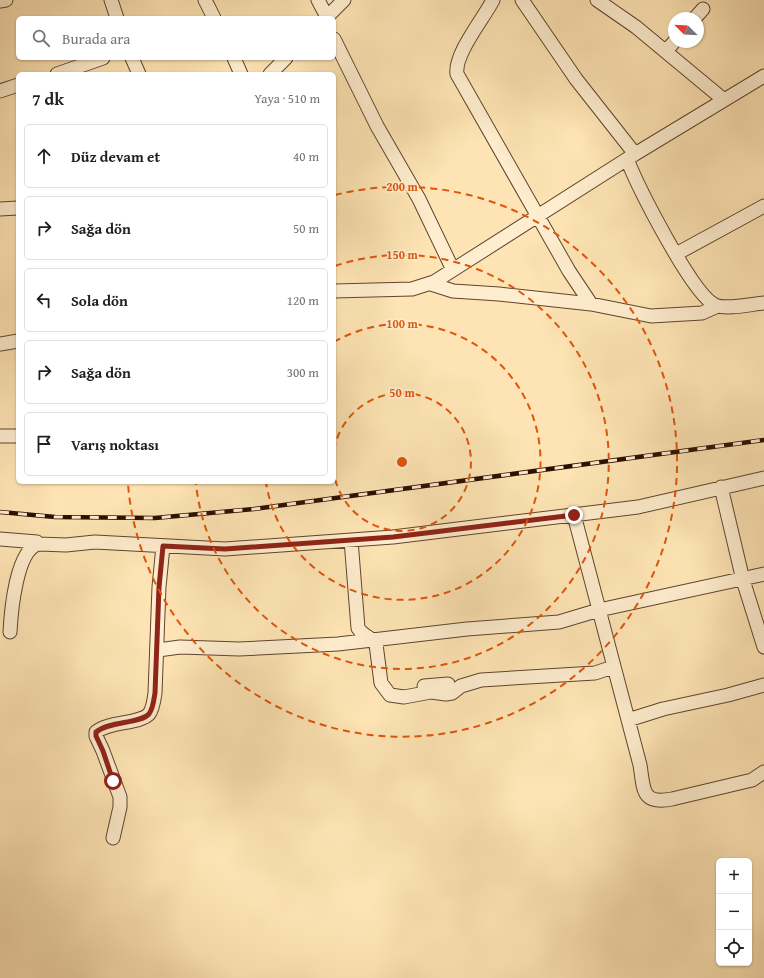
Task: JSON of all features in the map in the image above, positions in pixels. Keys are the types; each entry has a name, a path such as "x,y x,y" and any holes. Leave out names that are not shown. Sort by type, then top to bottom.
{"street":[{"path":"0,1 6,0"},
{"path":"111,0 116,16"},
{"path":"205,0 213,16"},
{"path":"318,0 326,16"},
{"path":"328,16 344,0"},
{"path":"493,0 475,28 459,60 458,74 569,271 591,304"},
{"path":"522,0 631,157 636,182 676,254 704,297 718,306"},
{"path":"597,0 636,27 668,46"},
{"path":"336,43 376,126 419,199 453,270"},
{"path":"671,48 724,100"},
{"path":"62,72 97,60"},
{"path":"133,60 138,72"},
{"path":"235,60 240,72"},
{"path":"272,72 284,60"},
{"path":"336,288 412,289 431,284 724,100 762,82"},
{"path":"0,91 16,87"},
{"path":"676,254 764,206"},
{"path":"0,208 16,208"},
{"path":"431,284 453,291 514,295 591,304 651,316 702,313 718,306 764,303"},
{"path":"0,344 16,341"},
{"path":"0,436 16,436"},
{"path":"0,539 37,542 39,544 66,545 95,542 225,549 351,540 452,531 638,507 764,478"},
{"path":"721,487 743,580 764,647"},
{"path":"574,515 640,765 644,790 648,796 658,802 704,793 752,780 764,772"},
{"path":"351,540 358,628 363,634 372,639 377,650 380,683 385,690 395,697 431,692 452,694 461,686 481,680 578,674 595,672 613,667"},
{"path":"10,632 16,585 23,561 30,550 39,544"},
{"path":"113,838 120,807 120,797 100,742 96,736 96,732 110,726 140,719 149,715 155,693 158,650 159,587 163,546"},
{"path":"158,650 180,647 239,649 338,644 467,629 559,622 599,610 743,580 764,574"},
{"path":"385,690 448,684"},
{"path":"628,720 662,709 728,695 764,685"}],"railway":[{"path":"0,512 55,517 155,518 254,509 764,440"}],"route":[{"path":"113,781 100,742 96,736 96,732 99,729 140,719 149,715 152,709 155,693 158,650 159,587 163,546 225,549 270,544 393,537 574,515"}]}
